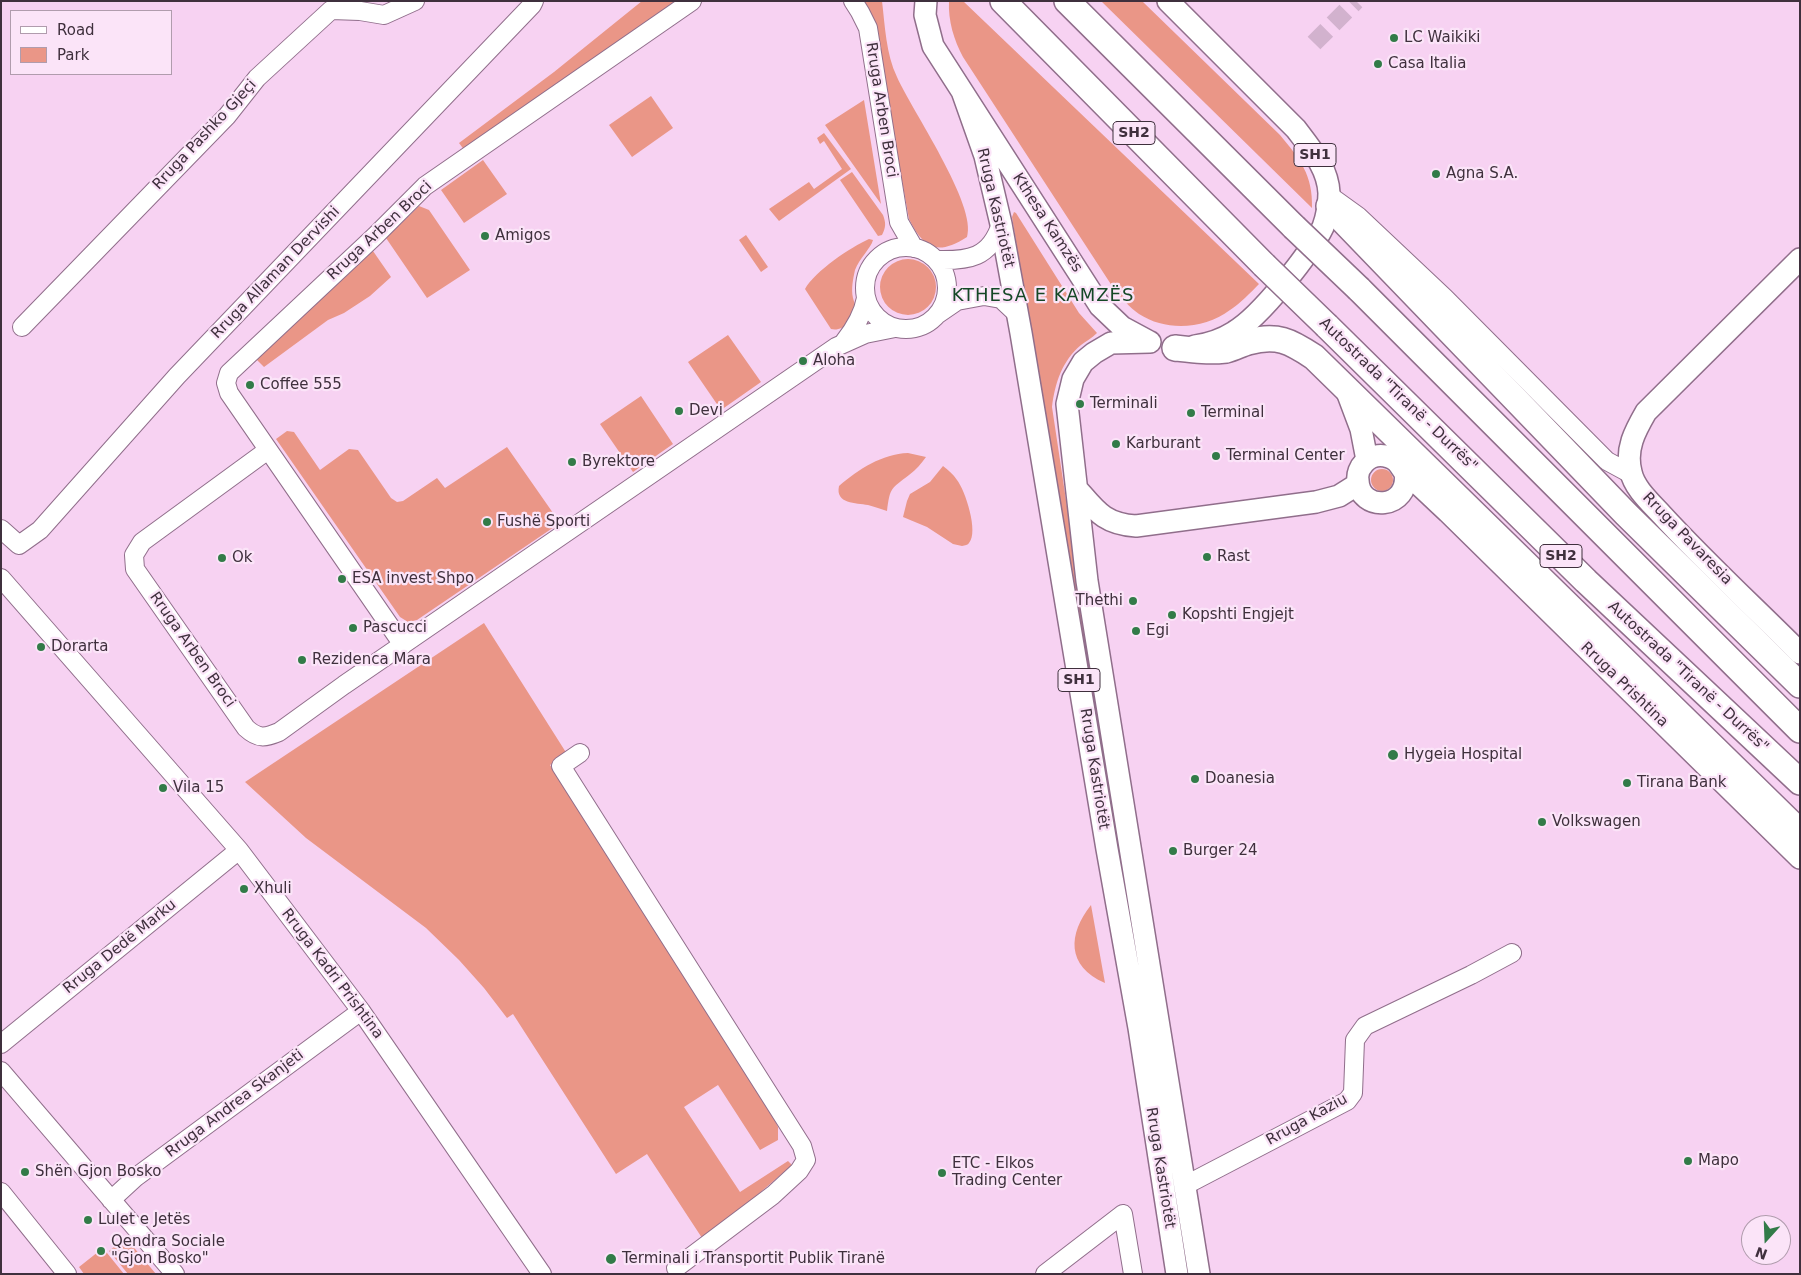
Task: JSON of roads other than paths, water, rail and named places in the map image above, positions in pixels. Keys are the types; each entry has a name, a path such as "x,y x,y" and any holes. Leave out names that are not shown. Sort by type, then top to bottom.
{"highway":[{"name":"Autostrada \"Tiranë - Durrës\"","path":"1003,1 1264,265 1586,582 1800,782"},
{"path":"1067,1 1294,227 1359,289 1800,730"},
{"path":"1329,200 1626,514 1800,685"},
{"path":"1175,348 1208,352 1229,349 1248,342 1265,339 1284,340 1314,357 1800,832"}],"main road":[{"path":"914,1 933,46"},
{"name":"Kthesa Kamzës","path":"926,1 925,15 933,46 1100,306 1122,327 1150,342 1175,348 1200,345 1216,340 1234,332 1248,322 1264,306 1314,243 1326,218 1329,200 1326,173 1296,129 1168,1"},
{"path":"1189,22 1191,1"},
{"name":"Rruga Kastriotët","path":"962,91 985,156 1001,224 1139,1028 1177,1274"},
{"name":"Rruga Pavaresia","path":"1800,258 1646,412 1634,434 1628,453 1631,474 1638,487 1676,530 1800,653"},
{"name":"Rruga Kastriotët","path":"1150,342 1111,344 1094,353 1083,362 1073,379 1067,404 1087,581 1199,1274"},
{"path":"1078,490 1100,515 1123,525 1136,526 1316,502 1338,496 1358,484 1359,471 1367,460 1361,429 1345,387"},
{"name":"Rruga Prishtina","path":"1367,460 1378,455 1388,456 1398,462 1405,472 1800,858"},
{"path":"1397,497 1405,485 1405,472"},
{"name":"Rruga Prishtina","path":"1358,484 1364,496 1373,502 1383,503 1397,497 1448,512"}],"street":[{"name":"Rruga Pashko Gjeçi","path":"22,327 227,116 258,78 330,10 360,11 384,16 415,1"},
{"name":"Rruga Allaman Dervishi","path":"1,529 19,545 40,530 176,376 534,1"},
{"name":"Rruga Arben Broci","path":"403,645 228,393 226,383 229,373 375,236 425,186 692,1"},
{"name":"Rruga Arben Broci","path":"853,1 868,28 899,222 914,248"},
{"path":"1329,200 1358,216 1445,298 1607,461 1631,474"},
{"name":"Rruga Arben Broci","path":"844,342 864,310 867,275 899,222"},
{"path":"936,260 953,261 976,255 988,249 996,238 1001,224"},
{"path":"880,256 896,249 914,248 926,252 936,260 943,270 947,293 944,304 938,314"},
{"name":"Rruga Arben Broci","path":"268,450 142,542 134,555 135,569 246,728 253,734 261,737 279,732 844,342 865,334 895,328 918,328 958,301 984,296 1001,299 1017,314"},
{"path":"866,298 872,311 882,322 895,328"},
{"name":"Rruga Kadri Prishtina","path":"1,578 239,850 361,1010 542,1274"},
{"path":"580,753 561,766 802,1146 806,1160 800,1171 773,1195 676,1268"},
{"name":"Rruga Dedë Marku","path":"1,1044 239,850"},
{"name":"Rruga Kaziu","path":"1184,1186 1347,1101 1353,1093 1355,1040 1365,1026 1512,953"},
{"name":"Rruga Andrea Skanjeti","path":"110,1200 136,1177 361,1010"},
{"path":"1,1070 175,1274"},
{"path":"1,1192 67,1274"},
{"path":"1045,1274 1122,1214 1133,1274"}],"tunnel":[{"path":"1314,43 1356,1"}],"place":[{"name":"LC Waikiki","path":"1394,38"},
{"name":"Casa Italia","path":"1378,64"},
{"name":"Agna S.A.","path":"1436,174"},
{"name":"Amigos","path":"485,236"},
{"name":"Aloha","path":"803,361"},
{"name":"Coffee 555","path":"250,385"},
{"name":"Terminali","path":"1080,404"},
{"name":"Devi","path":"679,411"},
{"name":"Terminal","path":"1191,413"},
{"name":"Karburant","path":"1116,444"},
{"name":"Terminal Center","path":"1216,456"},
{"name":"Byrektore","path":"572,462"},
{"name":"Fushë Sporti","path":"487,522"},
{"name":"Rast","path":"1207,557"},
{"name":"Ok","path":"222,558"},
{"name":"ESA invest Shpo","path":"342,579"},
{"name":"Thethi","path":"1133,601"},
{"name":"Kopshti Engjejt","path":"1172,615"},
{"name":"Pascucci","path":"353,628"},
{"name":"Egi","path":"1136,631"},
{"name":"Dorarta","path":"41,647"},
{"name":"Rezidenca Mara","path":"302,660"},
{"name":"Hygeia Hospital","path":"1393,755"},
{"name":"Doanesia","path":"1195,779"},
{"name":"Tirana Bank","path":"1627,783"},
{"name":"Vila 15","path":"163,788"},
{"name":"Volkswagen","path":"1542,822"},
{"name":"Burger 24","path":"1173,851"},
{"name":"Xhuli","path":"244,889"},
{"name":"Mapo","path":"1688,1161"},
{"name":"Shën Gjon Bosko","path":"25,1172"},
{"name":"ETC - Elkos Trading Center","path":"942,1173"},
{"name":"Lulet e Jetës","path":"88,1220"},
{"name":"Qendra Sociale \"Gjon Bosko\"","path":"101,1251"},
{"name":"Terminali i Transportit Publik Tiranë","path":"611,1259"}],"district":[{"name":"KTHESA E KAMZËS","path":"1043,296"}]}
